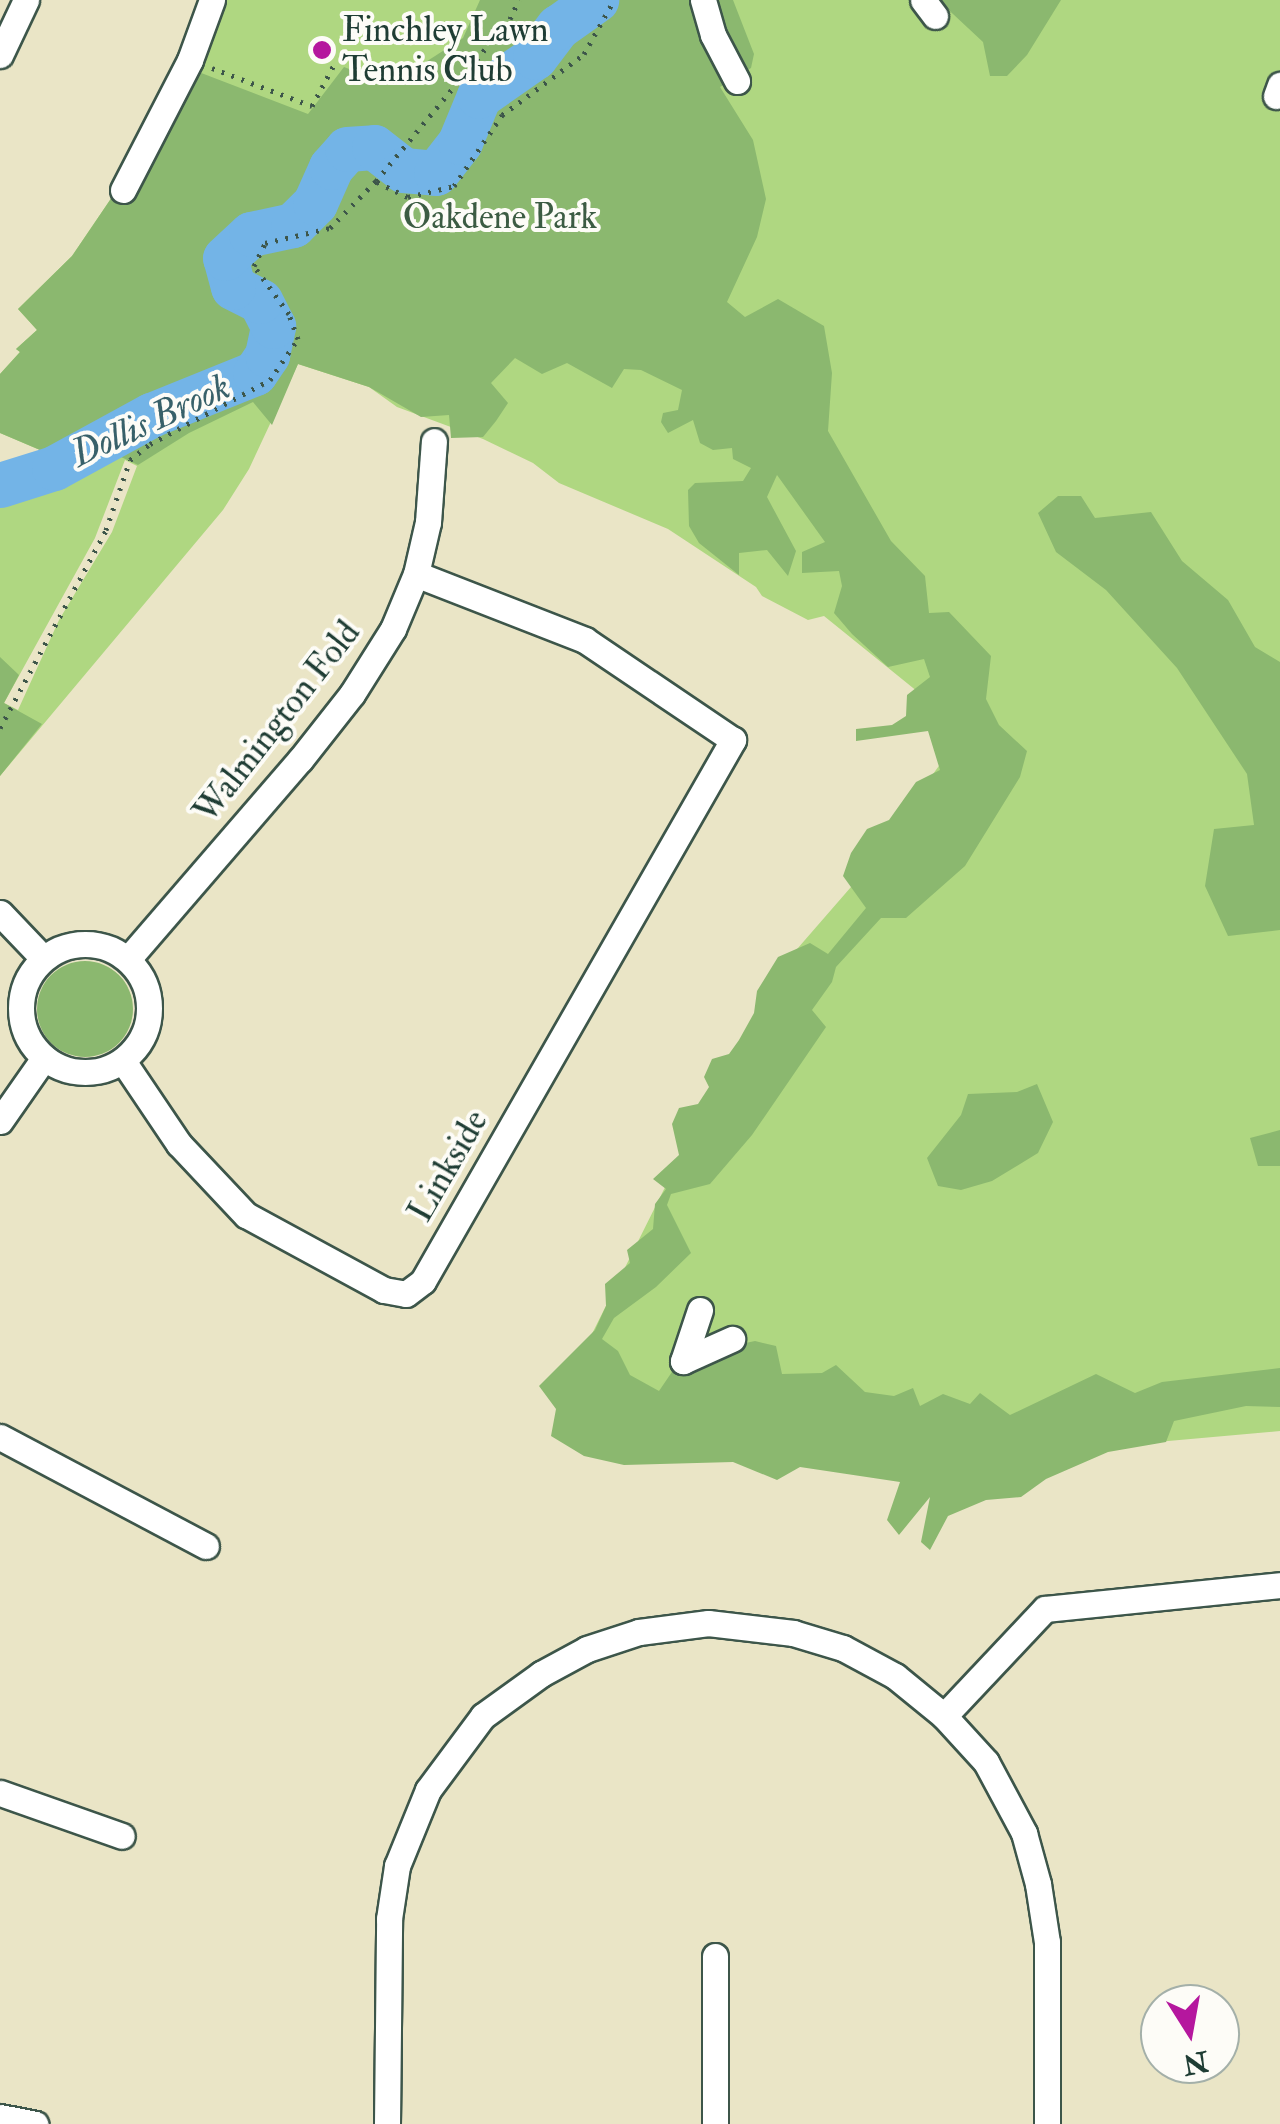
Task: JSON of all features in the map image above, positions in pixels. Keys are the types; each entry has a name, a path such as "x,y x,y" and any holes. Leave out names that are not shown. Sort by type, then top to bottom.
{"street":[{"path":"0,55 26,0"},
{"path":"123,190 190,60 212,0"},
{"path":"703,0 713,35 737,81"},
{"name":"Walmington Fold","path":"128,960 352,694 393,629 416,574 428,522 434,441"},
{"name":"Linkside","path":"123,1060 179,1144 246,1215 384,1290 406,1294 423,1281 744,737 585,640 416,574"},
{"path":"0,913 43,958"},
{"path":"95,944 128,960 148,992 150,1012 137,1048 123,1060 83,1072 44,1058 23,1028 20,1009 22,990 43,958 58,948 95,944"},
{"path":"0,1121 44,1058"},
{"path":"700,1310 686,1344 684,1361 732,1338"},
{"path":"0,1437 206,1546"},
{"path":"944,1716 1045,1609 1280,1585"},
{"path":"387,2124 387,1960 397,1866 409,1829 436,1778 484,1716 588,1649 639,1632 708,1623 793,1633 842,1648 895,1676 944,1716 986,1762 1009,1800 1038,1884 1047,1942 1047,2124"},
{"path":"0,1793 122,1836"},
{"path":"715,1956 715,2124"},
{"path":"0,2117 34,2124"}],"path":[{"path":"0,728 106,530 130,460 150,444 270,380 298,340 289,314 254,266 264,244 330,228 377,179 510,19 519,0"},
{"path":"377,179 408,196 454,186 502,115 584,54 614,0"},
{"path":"190,60 312,106 335,63"}],"green space":[{"path":"214,0 1280,0 1280,1431 1112,1446 964,1468 572,1374 692,1133 791,956 851,887 965,730 824,616 808,620 762,596 756,587 668,529 559,483 533,463 483,439 397,407 369,387 298,364 249,469 223,510 0,776 0,478 38,467 44,458 40,450 0,433 0,374 20,352 16,349 37,330 18,309 72,256 110,200","holes":["125,460 137,466 112,532 59,620 18,710 4,703 95,538"]},
{"name":"Oakdene Park","path":"480,0 733,0 754,54 751,68 720,87 753,140 766,199 757,237 727,302 745,317 778,299 824,326 832,373 828,431 891,541 925,576 929,613 949,612 991,656 986,699 999,725 1027,751 1020,777 965,866 906,918 881,918 836,967 832,982 812,1010 826,1027 752,1135 710,1184 671,1194 667,1205 691,1253 656,1287 614,1318 602,1339 618,1351 630,1375 659,1391 676,1366 685,1334 708,1337 727,1347 755,1341 776,1346 782,1374 822,1373 836,1365 865,1392 894,1396 913,1388 920,1406 943,1394 970,1404 980,1393 1010,1415 1096,1374 1135,1393 1162,1382 1280,1368 1280,1407 1246,1406 1174,1421 1166,1442 1108,1452 1046,1479 1021,1497 986,1500 948,1516 930,1550 921,1542 930,1497 899,1535 887,1520 900,1482 800,1467 777,1480 733,1462 624,1465 584,1456 551,1436 556,1409 539,1386 595,1330 606,1306 605,1284 630,1263 627,1250 653,1229 655,1204 666,1189 653,1179 679,1155 672,1124 679,1108 698,1104 709,1087 704,1077 712,1059 729,1054 739,1040 754,1013 757,991 778,957 810,943 828,954 866,908 843,876 851,853 867,829 889,820 916,782 940,770 928,731 856,741 856,729 892,725 906,716 907,695 930,677 924,659 888,667 852,634 834,613 842,586 839,571 802,573 802,552 825,542 777,475 767,497 796,551 788,576 767,550 739,553 739,575 699,543 689,526 688,490 695,483 743,481 751,468 733,459 732,448 713,450 700,443 693,420 668,433 661,422 663,413 678,410 682,390 641,370 624,369 612,388 567,363 542,374 515,358 491,383 508,403 496,421 483,437 451,438 449,415 421,417 369,387 298,364 272,425 253,402 189,433 138,465 104,449 59,474 0,490 0,478 38,467 44,458 40,450 0,433 0,374 20,352 16,349 37,330 18,309 72,256 110,200 183,66 308,114 344,67 390,85 463,38"},
{"path":"938,0 1061,0 1027,55 1007,76 990,76 983,42"},
{"path":"1058,496 1081,496 1095,518 1151,512 1182,561 1228,600 1255,647 1280,662 1280,930 1228,936 1205,886 1214,829 1254,825 1247,774 1177,668 1106,590 1056,552 1038,513"},
{"path":"0,657 19,675 4,703 42,724 0,776"},
{"path":"85,961 103,965 119,975 129,991 133,1009 129,1027 119,1043 103,1053 85,1057 67,1053 51,1043 41,1027 37,1009 41,991 51,975 67,965"},
{"path":"1037,1084 1053,1122 1038,1153 992,1181 961,1190 938,1186 927,1158 961,1115 968,1094 1017,1092"},
{"path":"1280,1130 1280,1166 1258,1166 1250,1138"}],"waterway":[{"name":"Dollis Brook","path":"0,485 54,468 151,415 255,373 267,355 273,326 260,301 233,287 225,258 251,234 293,225 315,203 331,167 347,149 374,147 403,170 436,173 460,142 479,96 535,57 558,27 596,0"}],"place":[{"name":"Finchley Lawn Tennis Club","path":"322,50"}]}
